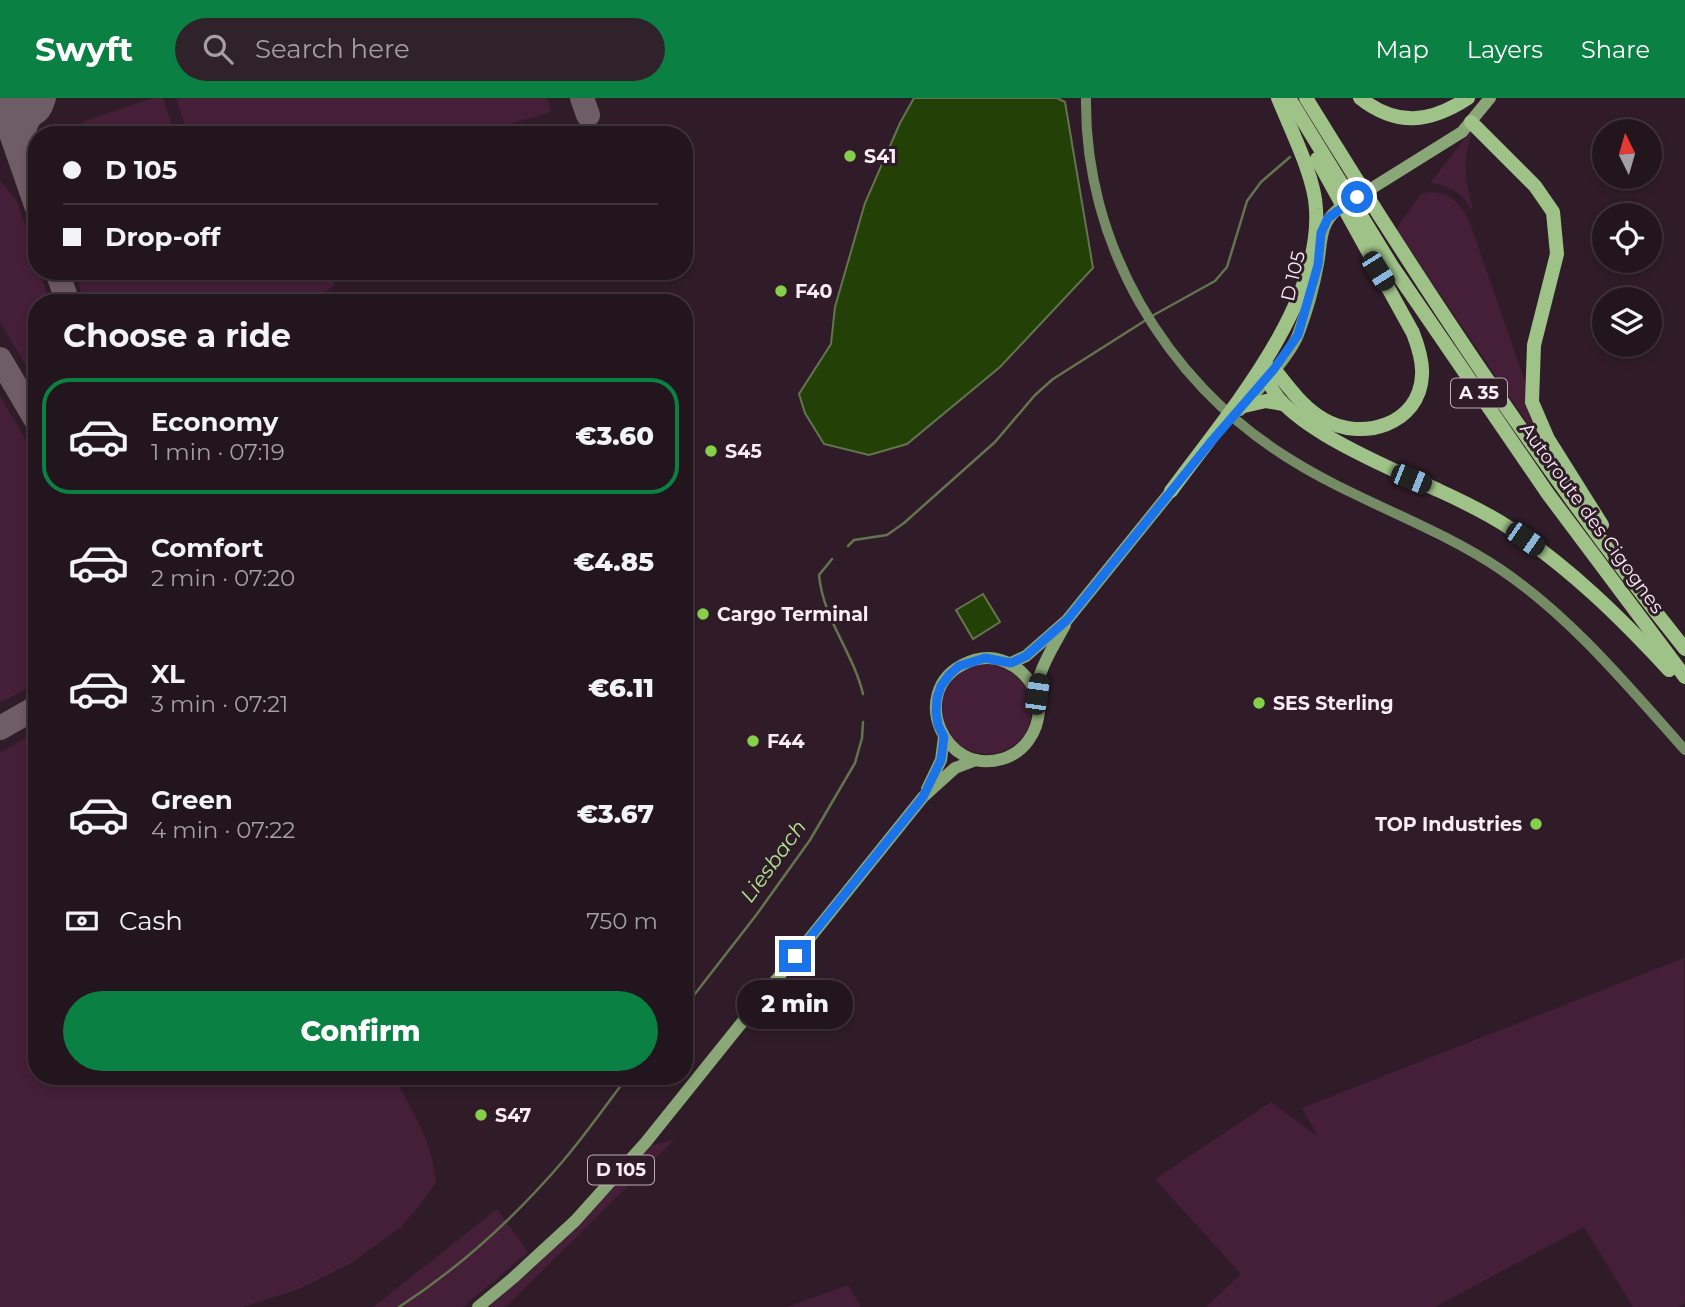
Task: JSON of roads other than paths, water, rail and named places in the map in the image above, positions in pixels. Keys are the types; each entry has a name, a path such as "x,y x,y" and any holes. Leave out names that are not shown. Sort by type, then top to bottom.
{"highway":[{"path":"1171,491 1221,423 1238,407 1279,337 1304,284 1314,247 1317,208 1304,162 1278,98"},
{"path":"1271,373 1325,421 1359,430 1388,425 1405,412 1420,386 1422,375 1416,342 1400,307 1354,231 1287,98"},
{"name":"Autoroute des Cigognes","path":"1287,98 1392,266 1548,494 1685,677"},
{"name":"Autoroute des Cigognes","path":"1306,98 1412,268 1559,483 1685,649"},
{"path":"1360,98 1372,107 1391,115 1414,119 1431,117 1468,98"},
{"path":"1466,127 1535,186 1553,212 1557,254 1534,345 1532,402 1548,439 1583,496 1646,585 1653,609"},
{"path":"1271,373 1273,393 1314,427 1353,451 1468,505 1541,550 1595,594 1685,686"},
{"path":"1238,407 1266,401 1283,404"}],"main road":[{"path":"1086,98 1091,160 1113,246 1144,312 1196,383 1228,415 1286,457 1500,569 1550,608 1601,658 1685,750"},
{"name":"D 105","path":"1067,620 1238,407 1271,373 1298,335 1318,265 1321,233 1328,218 1466,127 1490,98"},
{"path":"1011,663 1026,656 1067,620"},
{"path":"1037,694 1031,681 1011,663 985,658 959,666 941,686 936,712 938,725 953,748 976,760 1003,759 1016,753 1034,731 1038,711 1039,678 1067,620"},
{"name":"D 105","path":"923,797 941,760 944,737"},
{"name":"D 105","path":"693,1083 923,797 956,768 976,760"},
{"name":"D 105","path":"478,1307 575,1221 646,1142 692,1085"}],"waterway":[{"path":"1152,316 1215,281 1227,267 1247,201 1261,182 1290,157"},
{"path":"848,546 854,540 887,535 904,523 995,442 1035,395 1053,379 1146,320"},
{"path":"832,559 819,575 822,591 863,694"},
{"name":"Liesbach","path":"693,996 810,840 855,763 863,722"},
{"name":"Liesbach","path":"399,1307 465,1258 526,1202 572,1151 621,1085"}],"place":[{"name":"S41","path":"850,156"},
{"name":"F40","path":"781,291"},
{"name":"S45","path":"711,451"},
{"name":"Cargo Terminal","path":"703,614"},
{"name":"SES Sterling","path":"1259,703"},
{"name":"F44","path":"753,741"},
{"name":"TOP Industries","path":"1536,824"},
{"name":"S47","path":"481,1115"}]}
